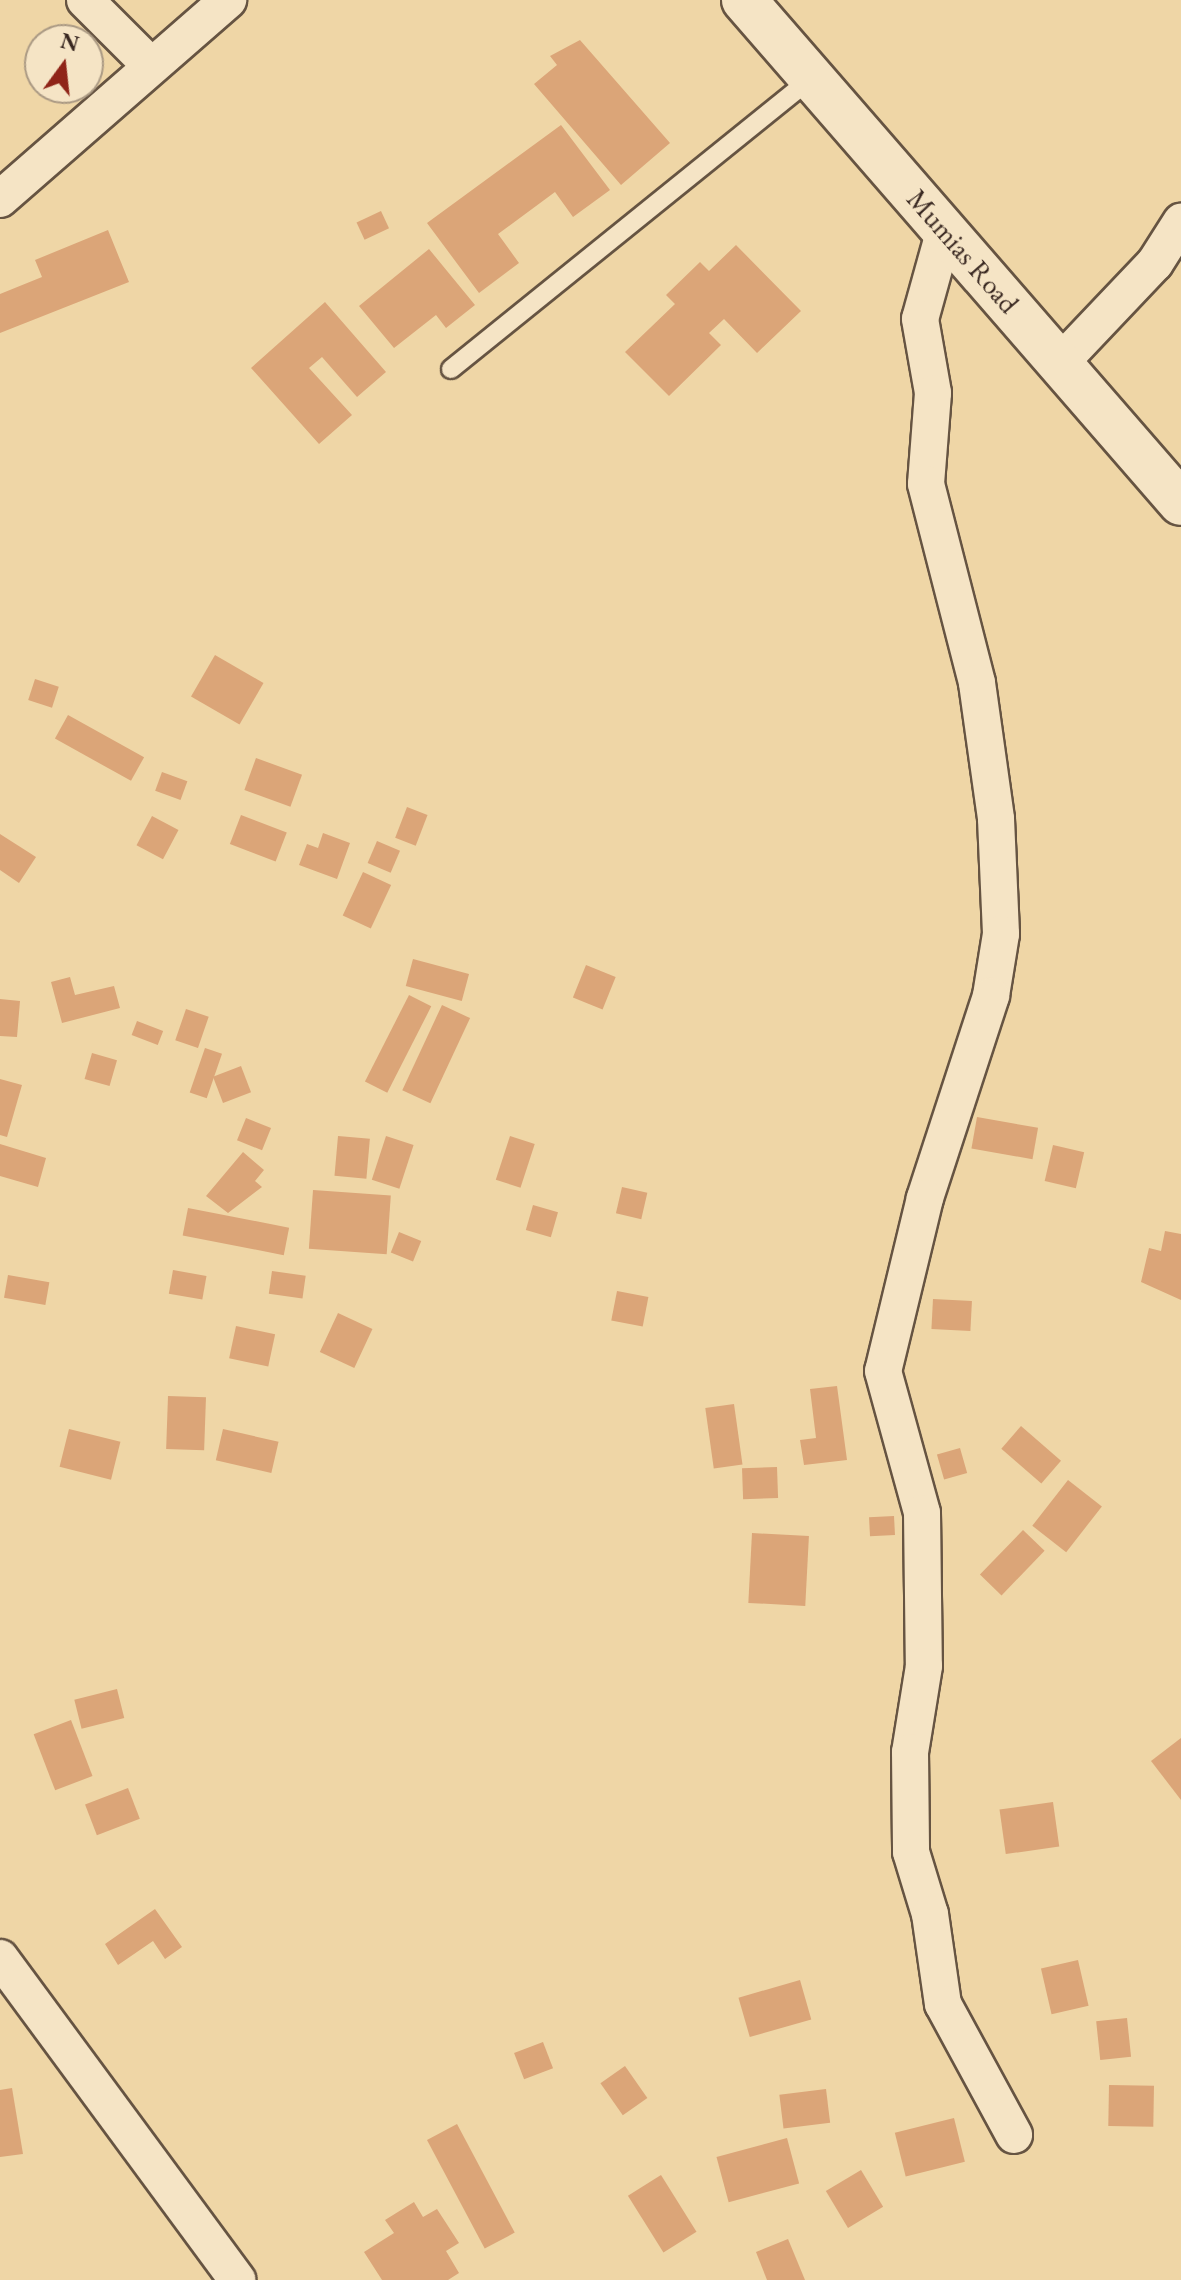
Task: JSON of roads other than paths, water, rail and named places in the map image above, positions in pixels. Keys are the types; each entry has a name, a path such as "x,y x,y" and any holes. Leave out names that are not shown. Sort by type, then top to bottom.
{"street":[{"path":"85,0 149,64"},
{"path":"0,199 149,64 228,0"},
{"name":"Mumias Road","path":"744,0 1181,503"},
{"path":"1060,363 1155,263 1181,222"},
{"path":"945,229 920,319 933,393 926,484 977,683 996,819 1001,934 991,996 925,1198 883,1371 922,1513 925,1653 910,1752 911,1852 930,1914 943,2004 1014,2135"},
{"path":"0,1958 237,2280"}],"lane":[{"path":"451,369 812,78"}]}
